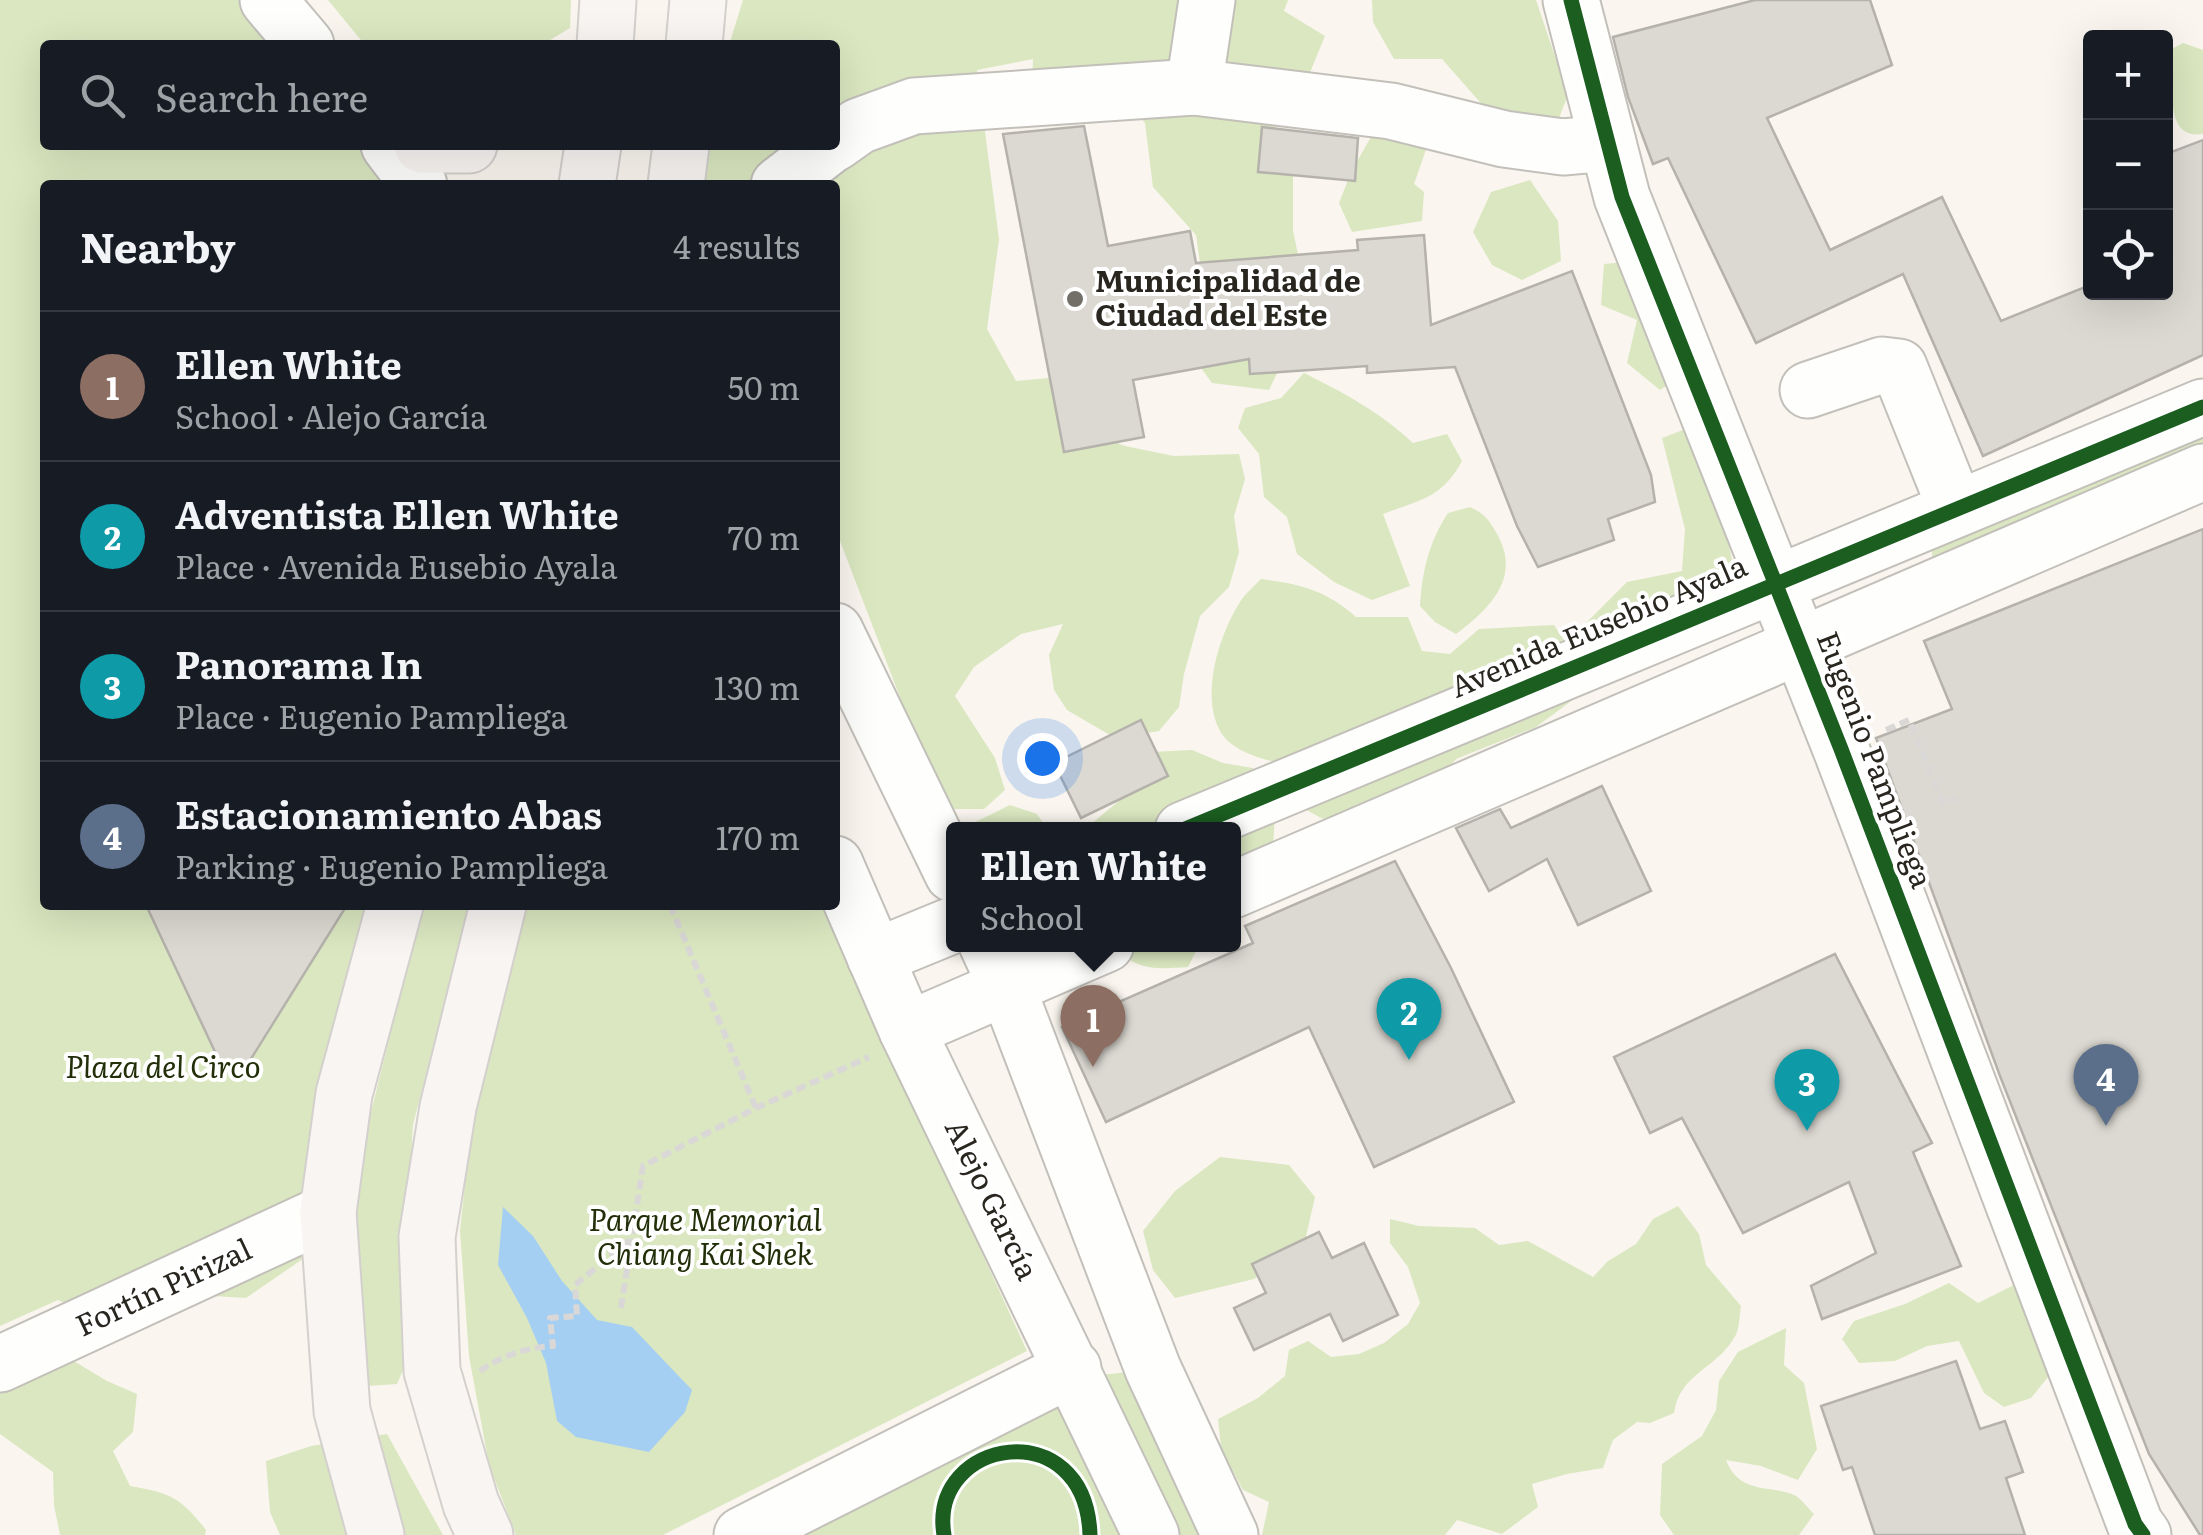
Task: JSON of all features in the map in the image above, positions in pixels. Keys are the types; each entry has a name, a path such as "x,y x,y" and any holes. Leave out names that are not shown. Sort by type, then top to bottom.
{"main road":[{"path":"606,40 608,0"},
{"path":"694,40 698,0"},
{"path":"588,180 592,150"},
{"path":"677,180 680,150"},
{"path":"376,1535 342,1411 328,1212 344,1094 394,910"},
{"path":"484,1535 471,1504 432,1371 428,1237 448,1106 497,910"}],"street":[{"path":"268,0 302,40"},
{"path":"1194,87 1207,0"},
{"name":"Eugenio Pampliega","path":"1571,0 1622,198 1841,749 2128,1505 2143,1535"},
{"path":"840,139 858,126 914,106 1194,87 1392,111 1504,140 1563,146 1608,143"},
{"path":"393,150 415,180"},
{"path":"786,180 825,150"},
{"path":"1808,390 1882,365 1899,367 1956,508"},
{"name":"Avenida Eusebio Ayala","path":"1202,822 2203,407"},
{"path":"1241,887 2203,472"},
{"path":"840,641 946,860"},
{"name":"Alejo García","path":"840,876 909,1035 1151,1535"},
{"path":"875,957 946,928"},
{"path":"909,1035 997,966 1066,952"},
{"path":"997,966 1152,1369 1230,1535"},
{"name":"Fortín Pirizal","path":"0,1364 328,1212"},
{"path":"742,1535 1073,1368"}],"path":[{"path":"1841,749 1910,720 1943,803 1960,798"},
{"path":"672,910 756,1108"},
{"path":"621,1308 643,1166 909,1035"},
{"path":"473,1376 497,1360 527,1348 553,1346 550,1318 578,1316 575,1285 632,1238"}],"green space":[{"name":"Plaza del Circo","path":"0,0 249,0 284,40 40,40 40,150 377,150 403,180 40,180 40,910 371,910 307,1256 246,1298 195,1295 104,1321 58,1300 0,1326"},
{"path":"328,0 571,0 570,28 550,40 361,40"},
{"path":"743,0 1288,0 1284,11 1325,36 1304,87 1275,123 1293,175 1293,230 1304,285 1295,335 1269,390 1212,383 1187,349 1205,299 1196,235 1153,187 1145,123 1111,84 1031,109 1033,59 977,70 999,239 987,329 1016,381 1059,377 1066,423 1125,446 1174,456 1239,454 1245,479 1234,516 1239,552 1229,587 1200,616 1179,707 1159,731 1115,738 1067,710 1054,690 1049,655 1063,624 1021,634 974,667 955,696 995,758 1005,790 984,809 943,809 840,541 840,180 695,180 697,150 840,150 840,40 731,40"},
{"path":"1372,0 1536,0 1568,95 1550,141 1508,134 1442,59 1394,59 1373,22"},
{"path":"2183,43 2203,50 2203,134 2181,128 2173,109 2173,48"},
{"path":"1379,123 1431,135 1414,184 1424,192 1422,221 1352,232 1339,203 1352,170"},
{"path":"1530,180 1558,221 1561,261 1522,280 1492,265 1473,232 1491,192"},
{"path":"1645,260 1688,372 1660,390 1627,363 1637,320 1601,305 1604,264"},
{"path":"1304,373 1361,404 1413,443 1447,434 1462,461 1438,490 1383,514 1410,586 1372,600 1334,582 1297,554 1287,517 1264,497 1259,454 1238,428 1245,408 1281,398"},
{"path":"2203,419 2203,452 1951,565 1932,557 1933,538"},
{"path":"1701,423 1733,564 1710,598 1612,633 1580,629 1627,582 1682,571 1685,529 1662,438"},
{"path":"1470,507 1494,529 1506,565 1504,578 1490,603 1456,634 1435,622 1420,606 1421,593 1428,557 1441,524 1448,513"},
{"path":"1261,579 1312,590 1356,617 1408,617 1422,651 1450,654 1479,629 1554,625 1593,685 1536,727 1456,759 1432,787 1349,823 1321,818 1303,808 1279,763 1237,748 1219,729 1214,715 1212,682 1219,647 1240,602"},
{"path":"1192,750 1223,763 1253,768 1275,815 1273,846 1241,877 1241,822 1094,822 1127,794 1151,752"},
{"path":"1010,805 1037,814 1042,822 975,822"},
{"path":"421,910 468,910 413,1125 407,1223 410,1354 397,1384 368,1386 346,1262 359,1161"},
{"name":"Parque Memorial Chiang Kai Shek","path":"524,910 824,910 1027,1351 663,1535 516,1535 489,1465 469,1356 460,1231 472,1118"},
{"path":"1118,952 1196,952 1188,967 1145,966"},
{"path":"1220,1157 1289,1165 1315,1197 1304,1245 1254,1279 1175,1298 1153,1270 1143,1231 1175,1191"},
{"path":"1678,1206 1699,1234 1706,1265 1741,1306 1734,1338 1683,1389 1674,1413 1650,1423 1637,1422 1613,1440 1603,1468 1532,1484 1538,1507 1502,1534 1457,1520 1445,1535 1262,1535 1269,1502 1243,1490 1221,1448 1218,1419 1258,1398 1285,1376 1289,1350 1308,1341 1331,1357 1359,1354 1384,1343 1408,1324 1420,1303 1408,1267 1390,1243 1390,1219 1419,1226 1475,1228 1499,1245 1528,1241 1593,1277 1608,1261 1636,1244 1653,1219"},
{"path":"1949,1283 1978,1303 2018,1283 2047,1339 2048,1377 2031,1398 2004,1407 1984,1393 1959,1341 1927,1346 1895,1361 1859,1363 1842,1339 1854,1321 1905,1304"},
{"path":"1786,1328 1784,1365 1804,1383 1817,1449 1798,1480 1761,1466 1726,1460 1739,1479 1796,1496 1814,1514 1799,1535 1674,1535 1660,1515 1662,1464 1702,1436 1716,1410 1719,1381 1738,1352"},
{"path":"32,1336 107,1381 137,1394 133,1432 113,1451 130,1486 156,1491 182,1504 206,1530 205,1535 60,1535 53,1472 0,1434 0,1347"},
{"path":"1153,1369 1215,1535 803,1535 1093,1376"},
{"path":"387,1434 443,1535 280,1535 270,1512 266,1461 311,1446"}],"water":[{"path":"503,1207 533,1236 562,1281 597,1320 632,1327 692,1390 685,1412 649,1452 576,1437 557,1421 546,1363 498,1265"}],"building":[{"path":"1755,0 1870,0 1892,65 1767,118 1830,250 1942,197 2001,321 2083,288 2083,300 2173,300 2173,151 2203,140 2203,355 1983,456 1903,274 1756,343 1668,158 1653,164 1628,97 1613,37"},
{"path":"1084,126 1108,246 1190,231 1196,263 1358,250 1357,240 1424,235 1431,325 1572,271 1651,475 1655,502 1608,519 1614,540 1538,567 1517,526 1455,367 1367,373 1367,366 1250,374 1249,359 1133,380 1144,437 1064,452 1003,134"},
{"path":"1262,127 1358,138 1355,181 1258,172"},
{"path":"2203,529 2200,1535 2149,1454 2000,1076 1876,738 1952,709 1924,641"},
{"path":"1141,720 1168,776 1081,818 1054,763"},
{"path":"1602,786 1651,891 1578,925 1547,859 1489,891 1456,828 1500,809 1511,828"},
{"path":"1395,861 1514,1102 1374,1167 1309,1027 1106,1122 1062,1027 1233,952 1241,952 1253,943 1245,926"},
{"path":"148,910 344,910 249,1062 225,1073"},
{"path":"1835,954 1932,1143 1913,1152 1961,1266 1822,1319 1811,1286 1876,1253 1849,1182 1743,1233 1682,1118 1650,1133 1614,1057"},
{"path":"1319,1232 1332,1258 1364,1243 1398,1315 1343,1341 1330,1314 1254,1350 1234,1308 1266,1293 1252,1264"},
{"path":"1956,1361 1980,1429 2005,1421 2023,1472 2006,1478 2025,1535 1875,1535 1852,1467 1843,1470 1821,1406"}],"cycle path":[{"path":"1571,0 1622,197 1841,749 2135,1524 2143,1535"},
{"path":"1202,822 2203,407"},
{"path":"944,1535 946,1502 959,1477 982,1460 1009,1452 1038,1455 1063,1469 1082,1495 1090,1535"}],"place":[{"name":"Municipalidad de Ciudad del Este","path":"1075,299"},
{"name":"Adventista Ellen White","path":"1409,1060"},
{"name":"Ellen White","path":"1093,1067"},
{"name":"Estacionamiento Abas","path":"2106,1126"},
{"name":"Panorama In","path":"1807,1131"}]}
